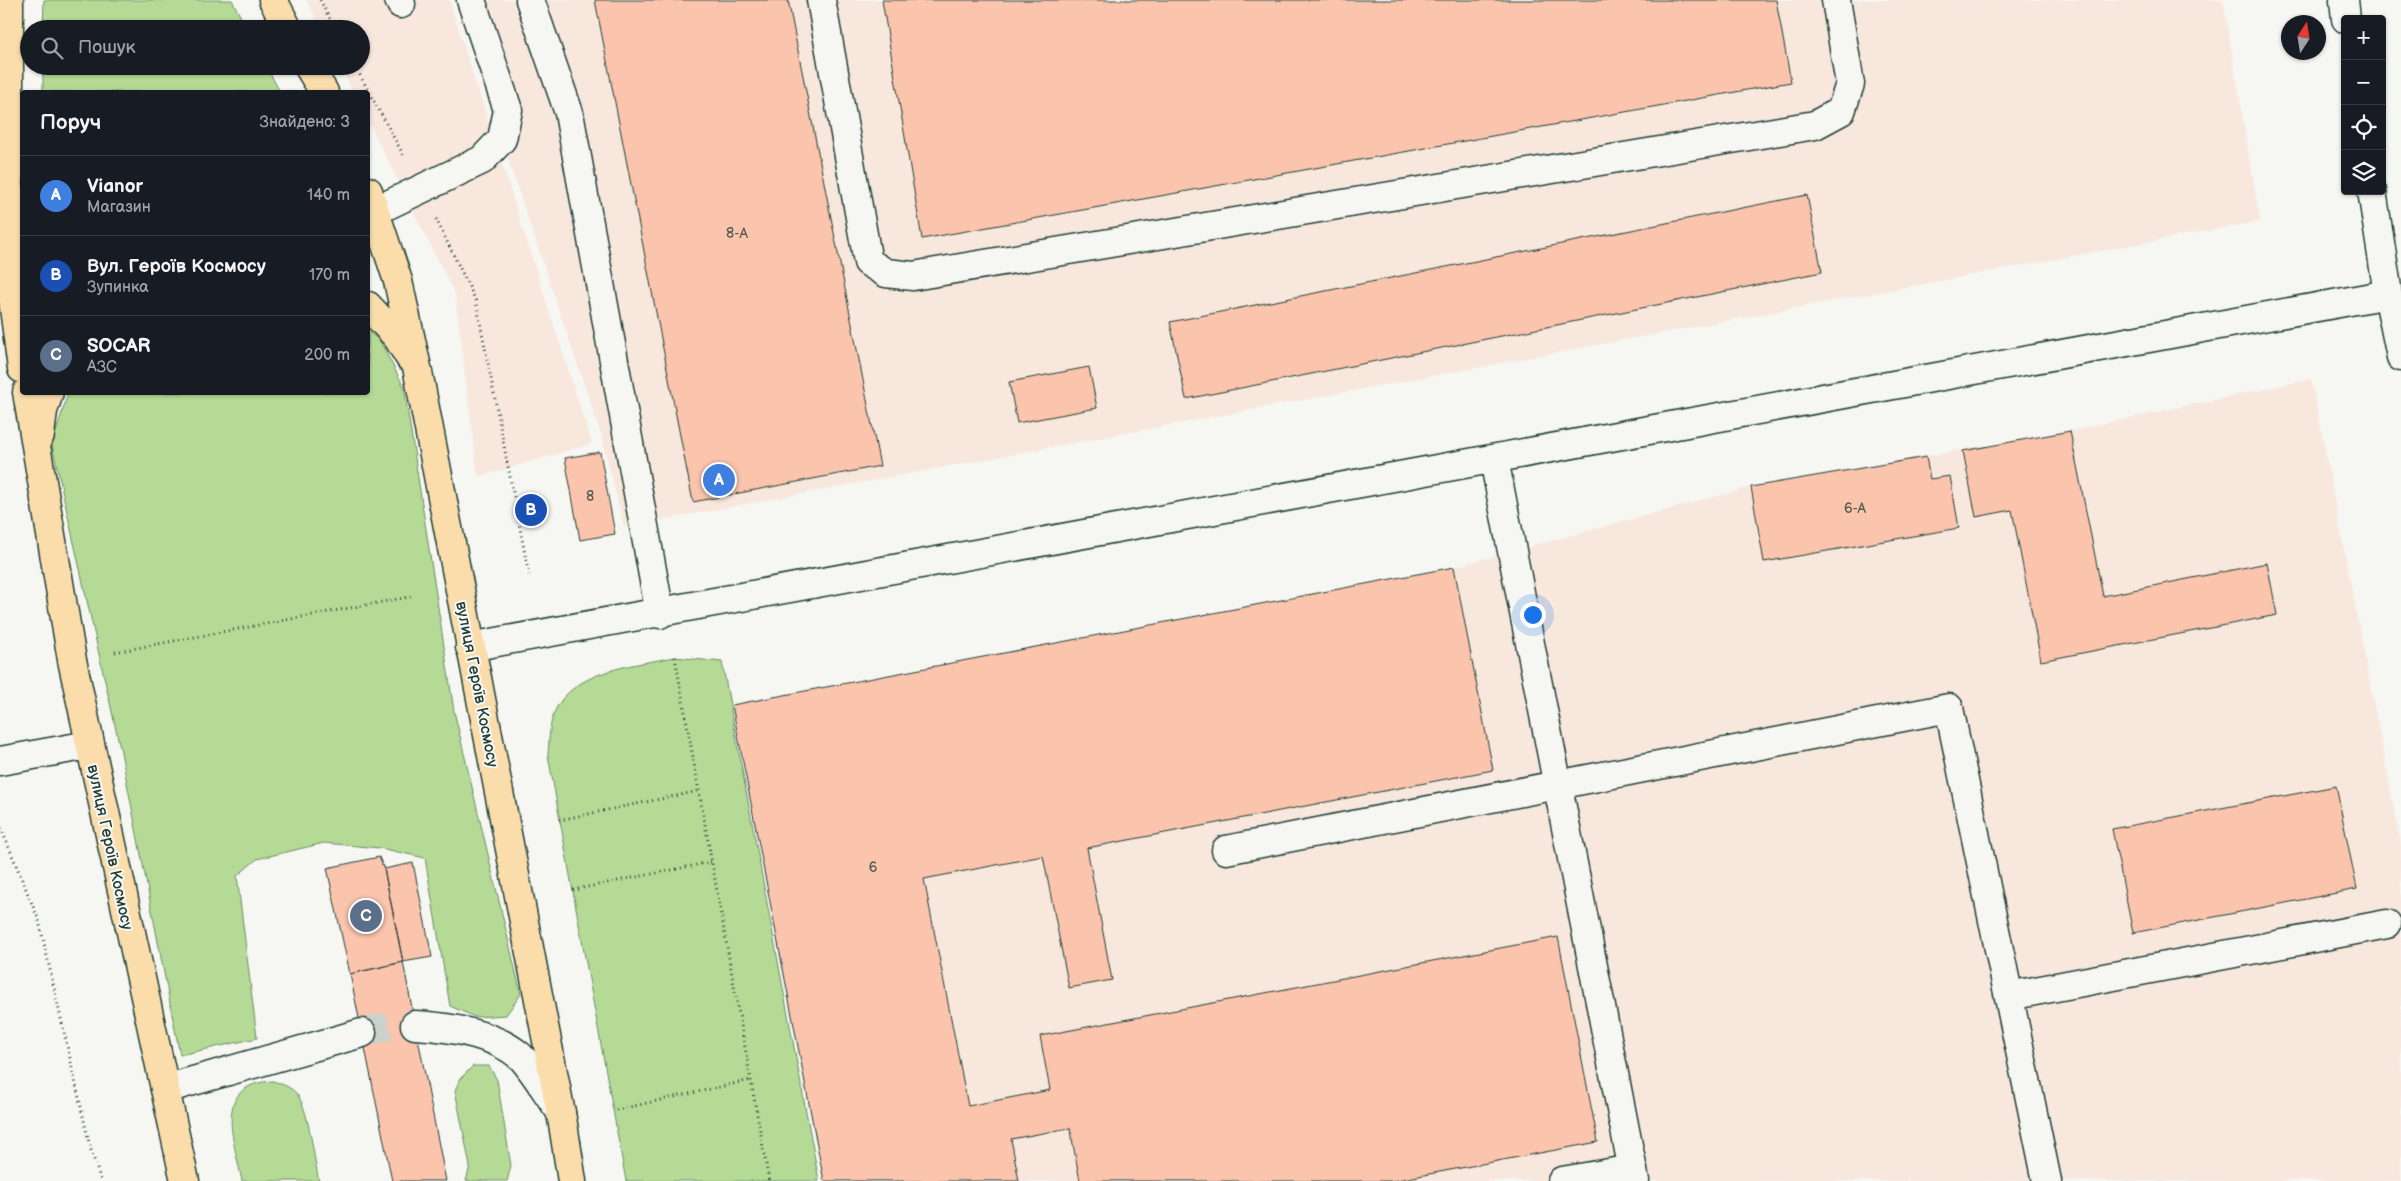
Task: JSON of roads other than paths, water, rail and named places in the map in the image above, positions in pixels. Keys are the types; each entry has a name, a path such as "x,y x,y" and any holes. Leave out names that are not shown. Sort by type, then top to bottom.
{"main road":[{"path":"10,0 9,270 20,354"},
{"path":"273,0 283,20"},
{"path":"314,75 323,90"},
{"name":"вулиця Героїв Космосу","path":"371,201 398,280 418,372 562,1118 572,1181"},
{"path":"370,308 397,337 418,372"},
{"name":"вулиця Героїв Космосу","path":"28,395 63,613 89,745 185,1181"},
{"path":"38,451 43,411 49,395"},
{"path":"554,1181 562,1118"}],"street":[{"path":"371,201 422,190 482,160 502,139 508,110 471,0"},
{"path":"530,0 569,113 660,614"},
{"path":"821,0 868,262 886,273 913,276 1815,125 1841,111 1850,84 1836,0"},
{"path":"2344,0 2346,15"},
{"path":"2373,195 2388,294 2401,357"},
{"path":"470,647 660,614 2388,294"},
{"path":"1494,460 1634,1175 1562,1181"},
{"path":"1226,850 1950,708 2047,1181"},
{"path":"0,761 89,745"},
{"path":"2009,996 2387,924"},
{"path":"415,1025 456,1029 497,1042 521,1057 562,1118"},
{"path":"165,1089 362,1033"}],"tunnel":[{"path":"362,1033 398,1024 415,1025"}],"place":[{"name":"Vianor","path":"719,480"},
{"name":"Вул. Героїв Космосу","path":"531,510"},
{"name":"SOCAR","path":"366,916"}]}
